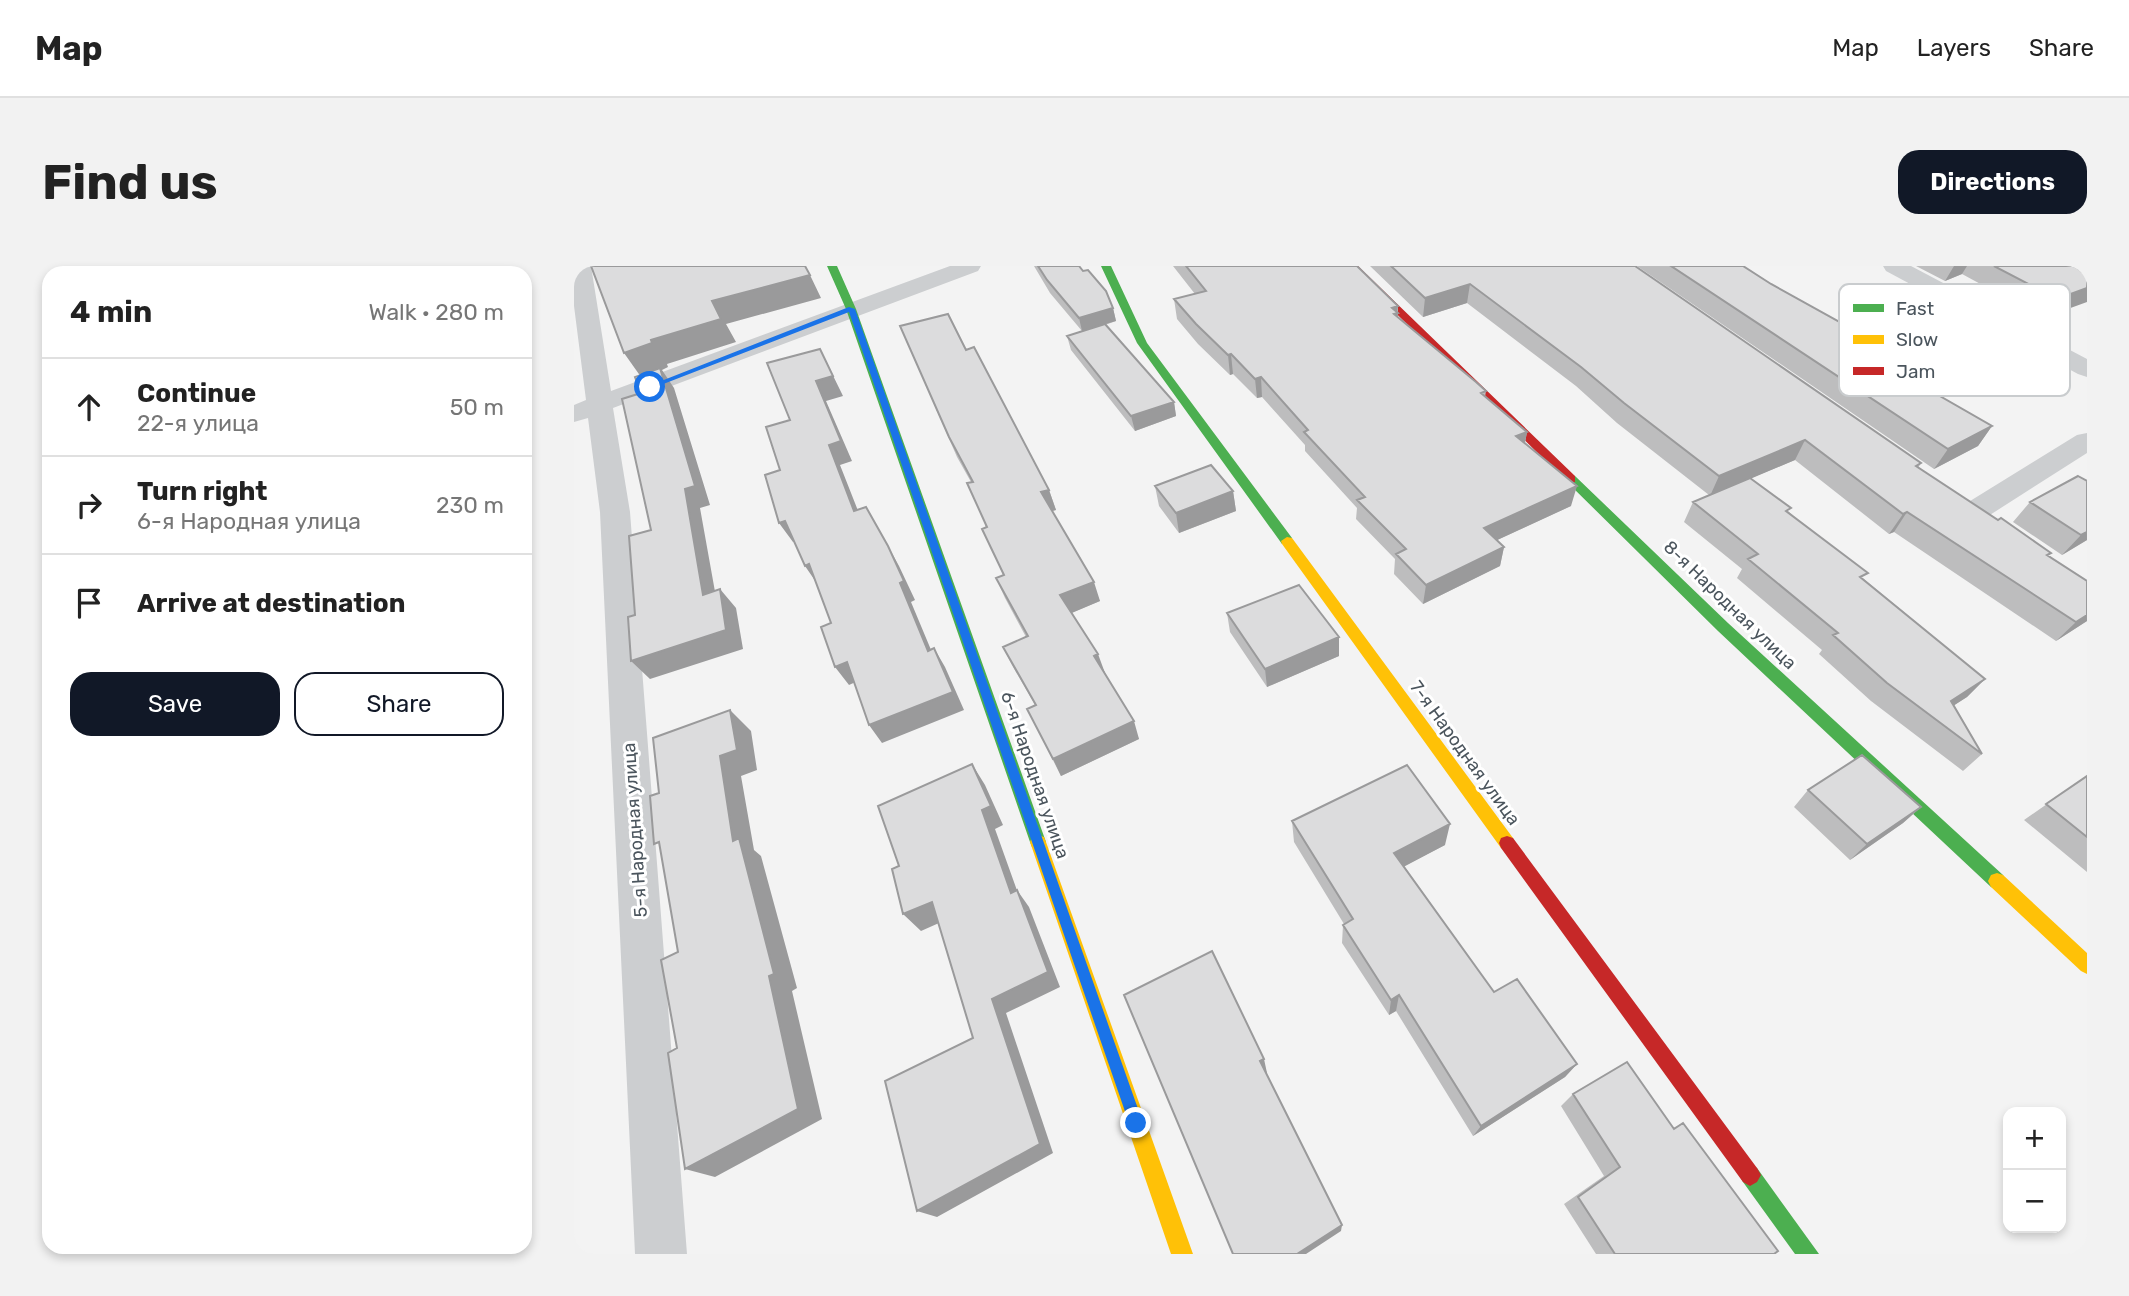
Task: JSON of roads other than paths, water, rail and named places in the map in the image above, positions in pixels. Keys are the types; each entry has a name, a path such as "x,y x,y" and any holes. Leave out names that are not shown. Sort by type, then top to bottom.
{"street":[{"name":"5-я Народная улица","path":"580,266 583,412 615,512 661,1254"},
{"name":"6-я Народная улица","path":"832,266 851,309 1182,1254"},
{"path":"583,412 971,266"},
{"name":"7-я Народная улица","path":"1106,266 1142,343 1808,1254"},
{"name":"8-я Народная улица","path":"1353,266 1723,627 2087,965"},
{"path":"1894,266 1928,284"},
{"path":"2070,360 2087,369"},
{"path":"1972,513 2087,441"}]}
